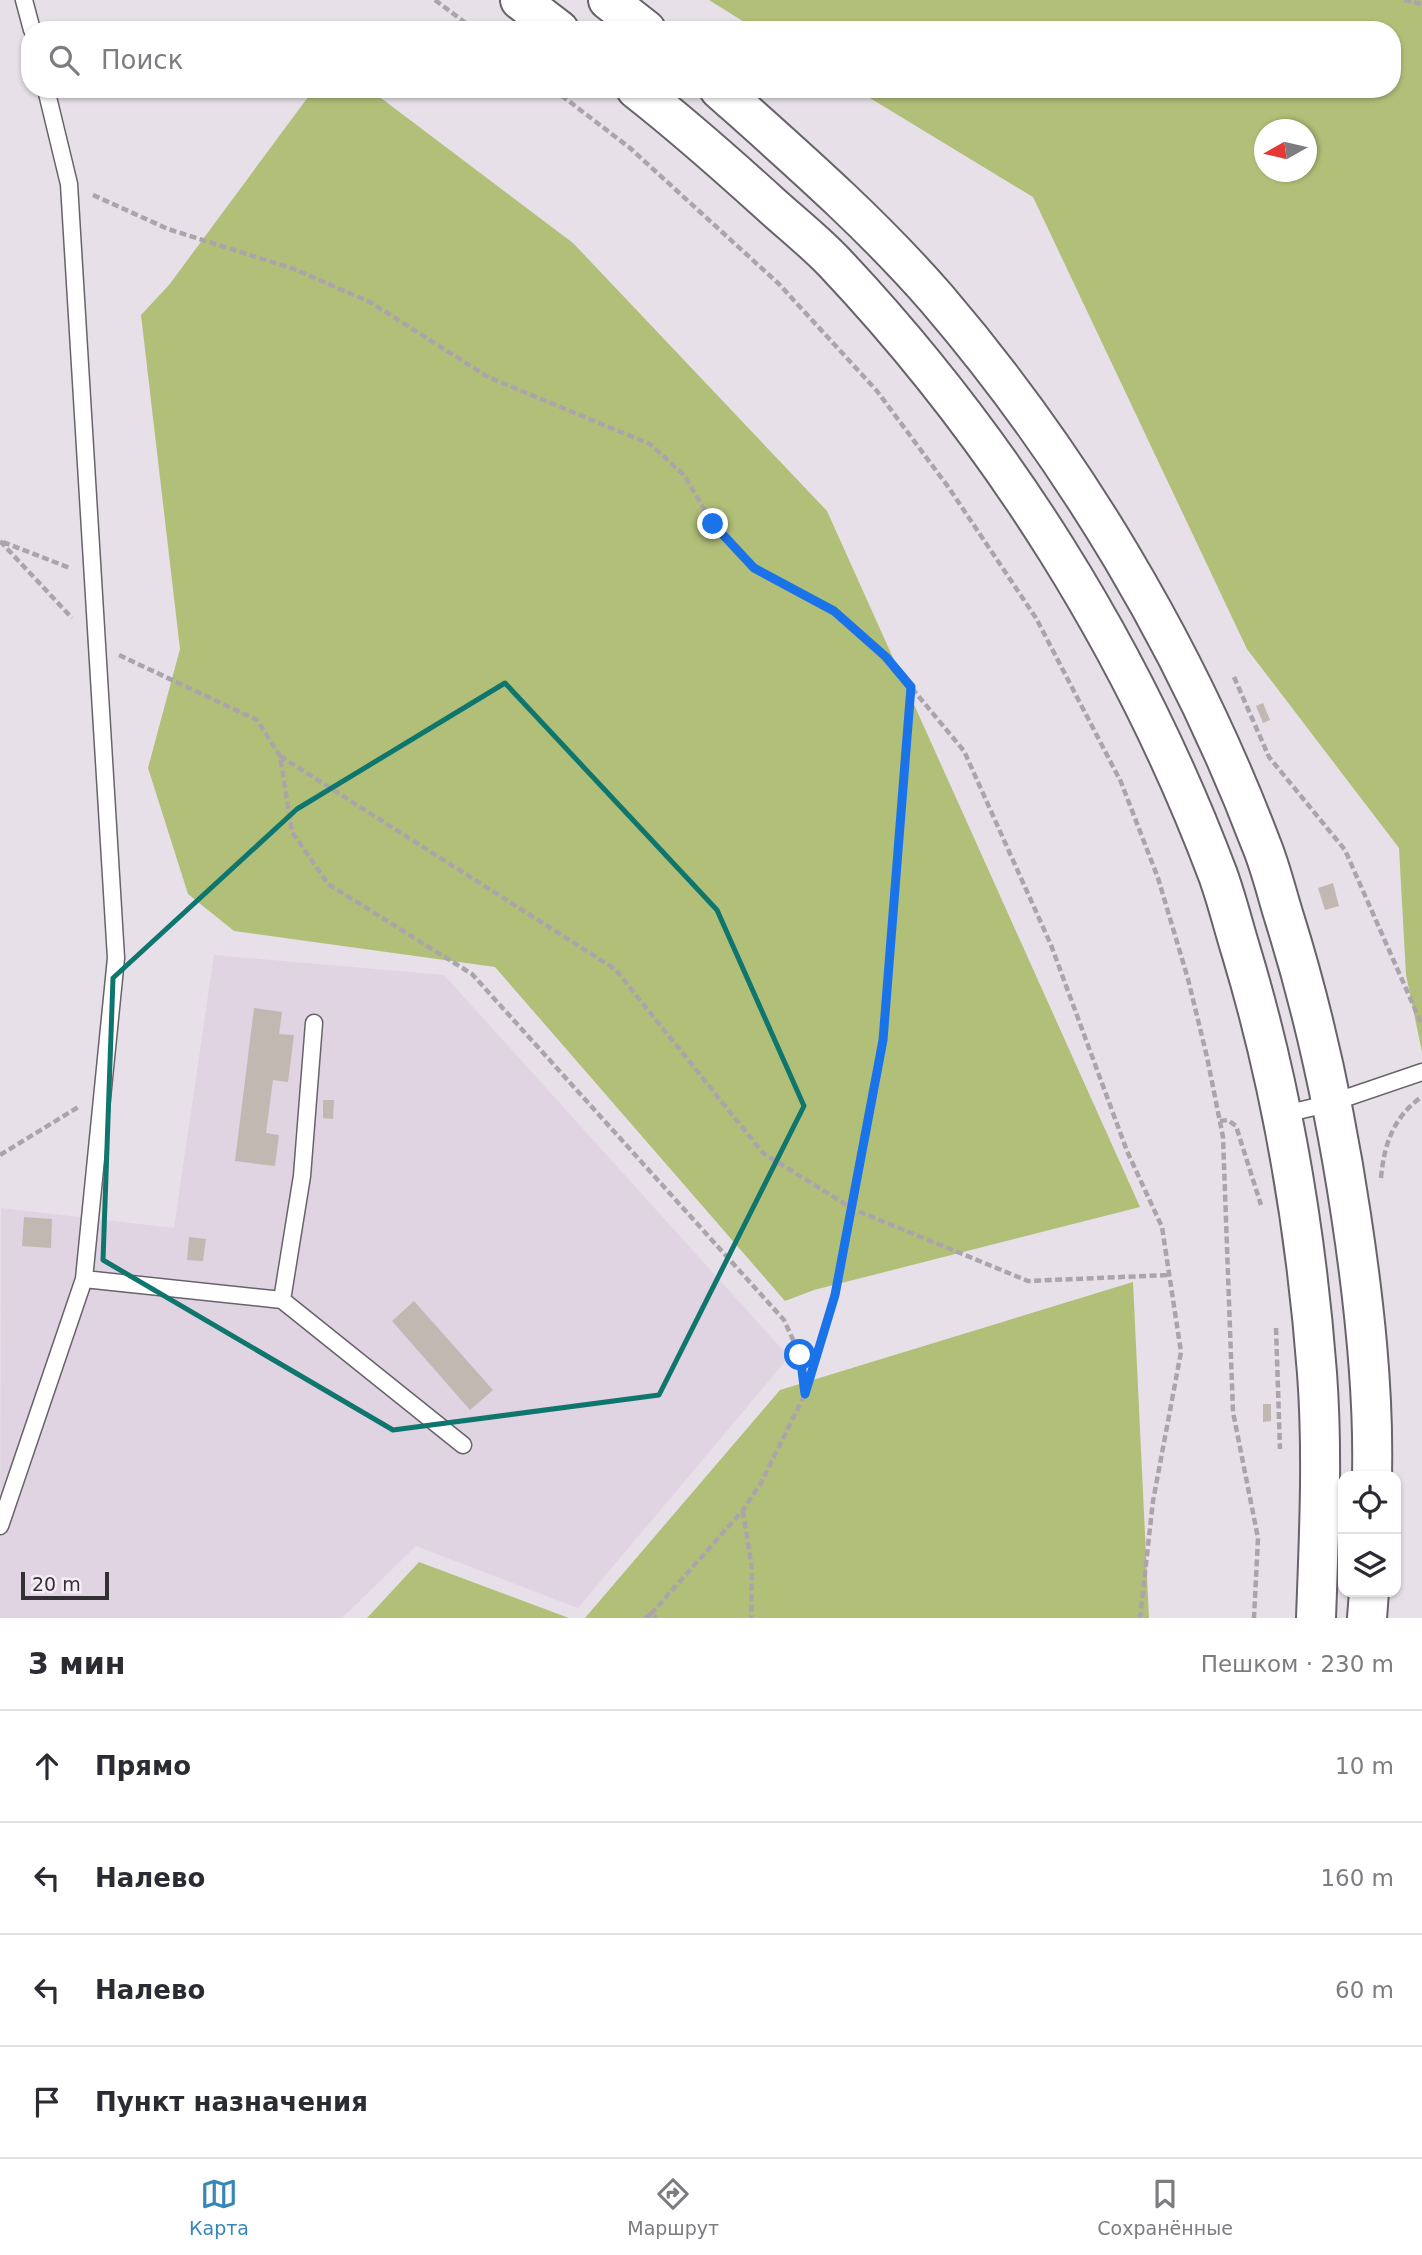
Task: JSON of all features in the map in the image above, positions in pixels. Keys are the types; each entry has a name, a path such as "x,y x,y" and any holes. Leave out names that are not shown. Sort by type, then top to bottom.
{"main road":[{"path":"520,0 547,21"},
{"path":"608,0 635,21"},
{"path":"648,98 689,130 831,260 931,372 1009,475 1071,571 1129,676 1180,782 1219,878 1250,983 1273,1072 1301,1235 1317,1374 1320,1510 1316,1618"},
{"path":"729,98 827,185 936,298 1033,420 1108,535 1166,638 1206,719 1262,846 1300,968 1331,1103 1342,1154 1365,1306 1372,1471"},
{"path":"1367,1618 1369,1597"}],"lane":[{"path":"24,0 30,21"},
{"path":"0,1526 84,1279 116,958 69,184 48,98"},
{"path":"282,1300 302,1176 314,1023"},
{"path":"1281,1115 1331,1103 1422,1072"},
{"path":"84,1279 282,1300 463,1445"}],"path":[{"path":"435,0 463,21"},
{"path":"1404,0 1422,4"},
{"path":"565,98 630,148 779,284 877,391 948,488 1037,618 1121,782 1158,878 1188,979 1223,1137 1233,1412 1258,1538 1254,1618"},
{"path":"69,184 169,229 294,269 370,302 488,377 650,444 684,475 713,524 754,568 834,611 886,657 964,751 1051,945 1127,1151 1162,1227 1181,1352 1153,1502 1140,1618"},
{"path":"0,540 93,577"},
{"path":"0,540 97,646 257,720 280,757 292,832 328,884 472,974 784,1320 800,1355 805,1394"},
{"path":"1234,677 1269,757 1345,850 1422,1024"},
{"path":"645,1618 653,1616 743,1510 761,1483 805,1394 835,1295 883,1040 911,687"},
{"path":"280,757 615,969 763,1153 853,1209 1028,1281 1169,1275"},
{"path":"0,1155 103,1092"},
{"path":"1380,1189 1383,1160 1391,1132 1411,1105 1422,1096"},
{"path":"1220,1121 1228,1120 1236,1126 1264,1213"},
{"path":"1276,1326 1280,1449"},
{"path":"743,1510 752,1569 751,1618"}],"highlighted area":[{"path":"505,683 717,910 804,1106 659,1395 393,1430 103,1260 113,978 297,809"}],"shaded area":[{"path":"214,955 444,975 789,1357 578,1608 416,1546 342,1618 0,1618 1,1208 174,1228"}],"green space":[{"path":"709,0 1422,0 1422,1052 1406,975 1399,848 1247,649 1033,197 870,98 1401,98 1401,21 743,21"},
{"path":"307,98 381,98 573,243 827,511 1140,1207 814,1290 785,1301 495,967 234,931 188,894 148,768 180,649 141,315 169,285"},
{"path":"1133,1282 1149,1618 585,1618 780,1390"},
{"path":"419,1562 569,1618 367,1618"}],"building":[{"path":"1263,703 1270,720 1263,723 1256,706"},
{"path":"1333,883 1339,906 1325,910 1318,888"},
{"path":"254,1008 282,1012 279,1034 294,1035 288,1082 273,1080 266,1133 279,1135 275,1166 235,1161"},
{"path":"323,1100 334,1100 333,1119 323,1118"},
{"path":"24,1217 52,1219 51,1248 22,1246"},
{"path":"189,1237 206,1239 203,1261 187,1260"},
{"path":"414,1301 493,1390 470,1410 392,1321"},
{"path":"1263,1404 1271,1404 1271,1421 1263,1422"}],"route":[{"path":"713,524 754,568 834,611 886,657 911,687 883,1040 835,1295 805,1394 800,1355"}]}
